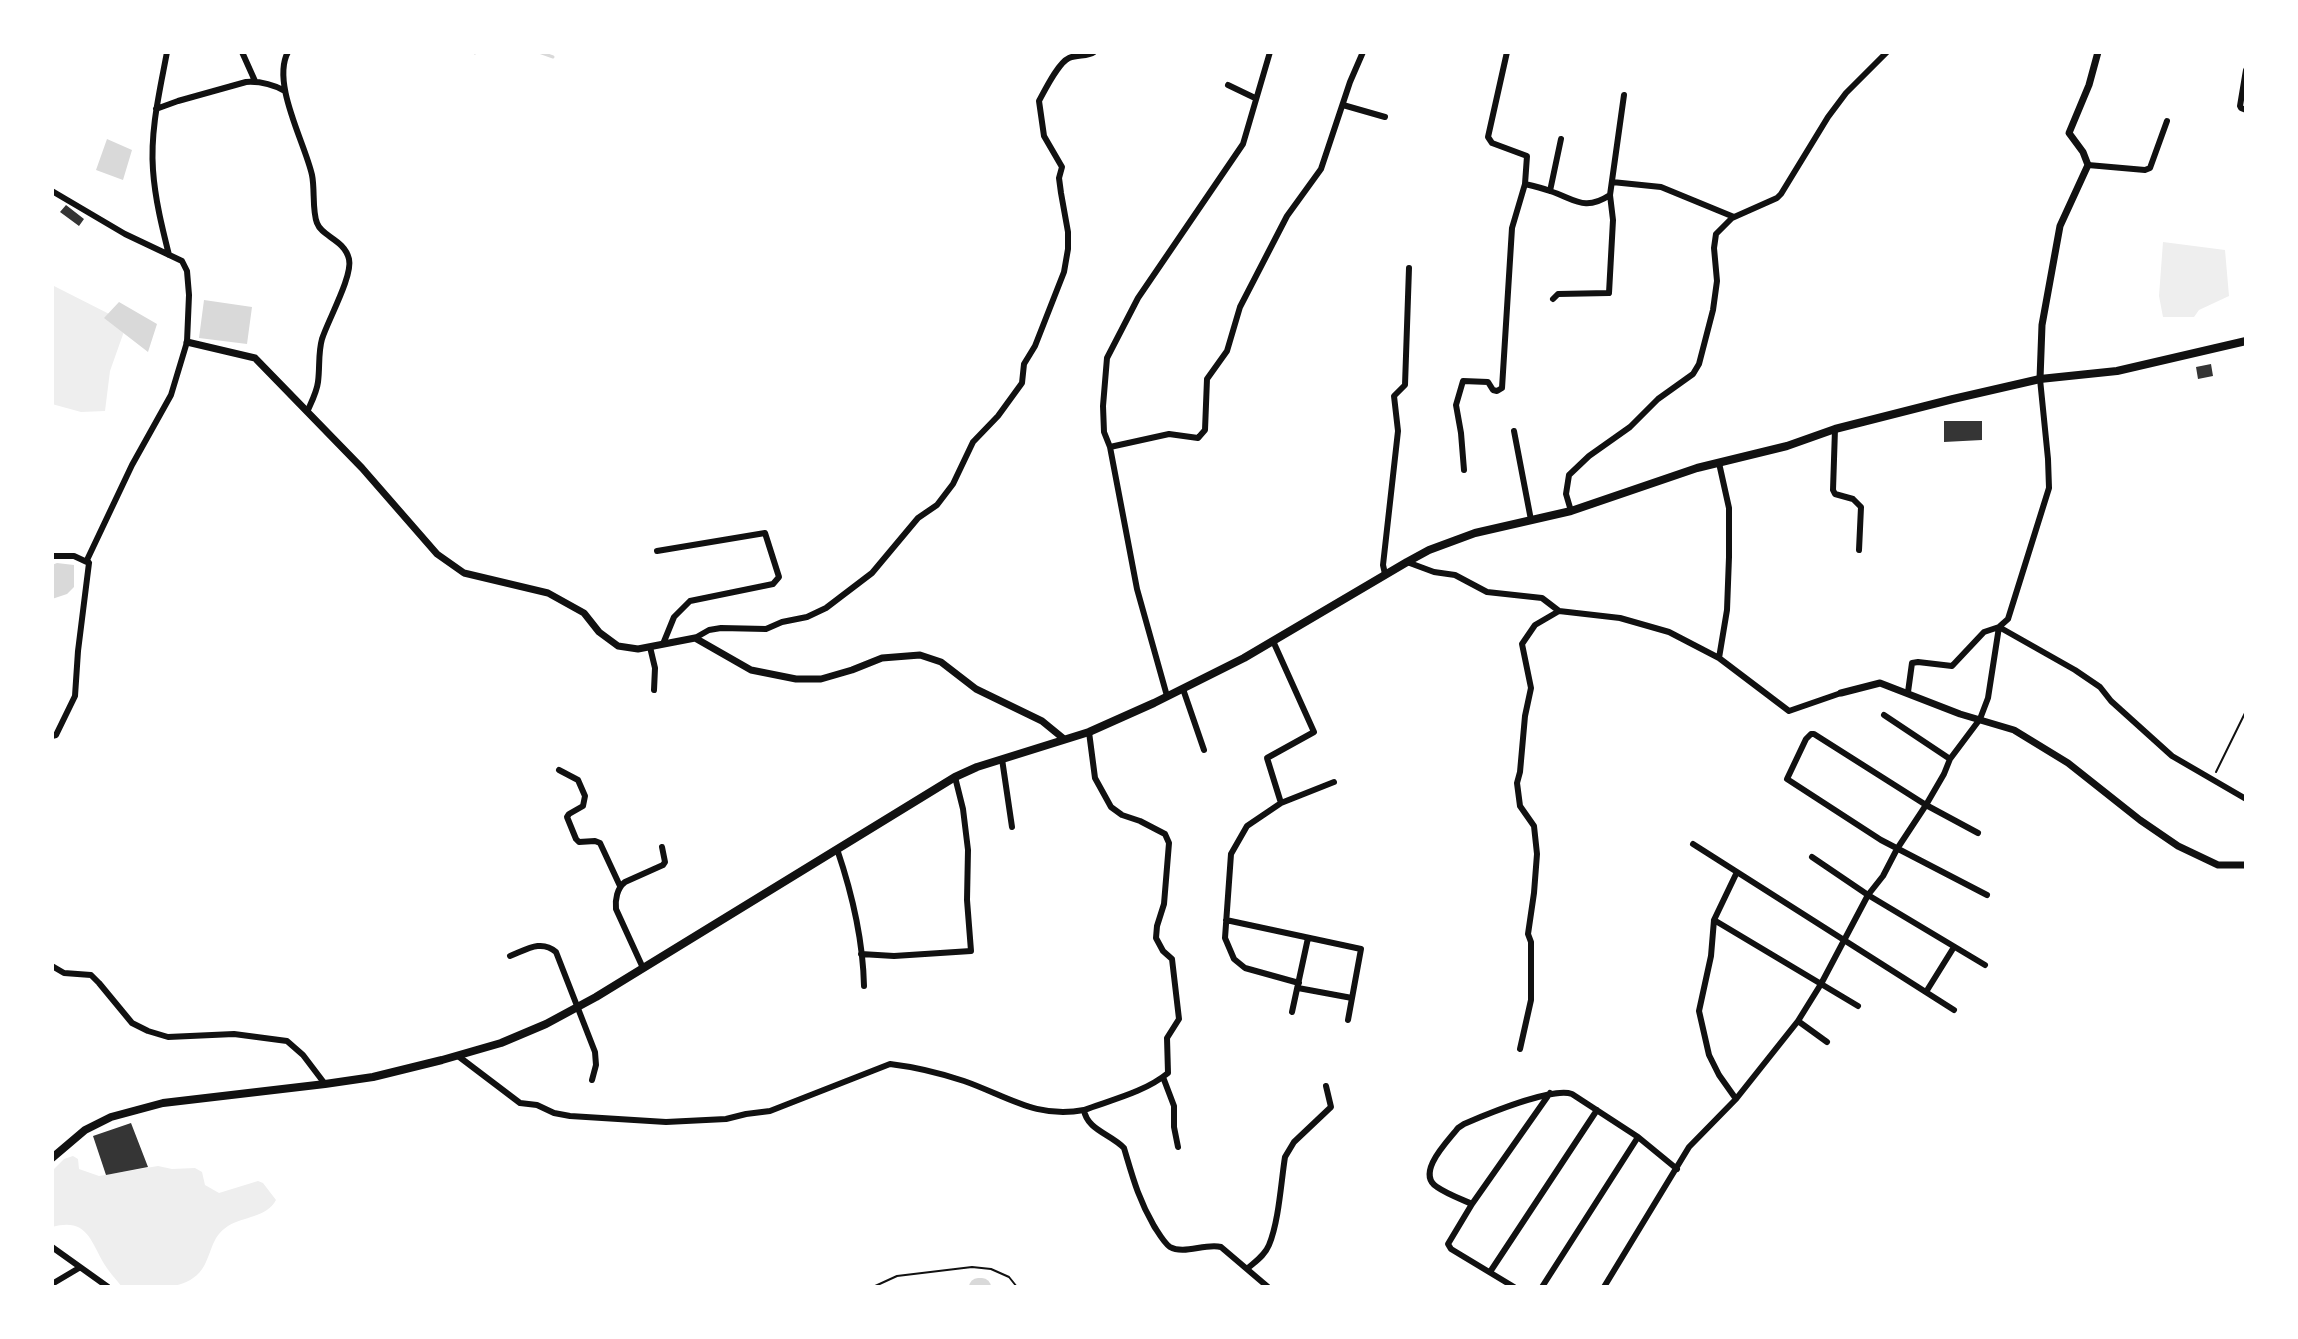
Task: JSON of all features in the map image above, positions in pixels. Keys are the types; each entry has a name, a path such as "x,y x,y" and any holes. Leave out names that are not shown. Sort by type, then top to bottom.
{"main road":[{"path":"52,1158 85,1130 111,1117 163,1103 373,1077 458,1056 535,1029 643,968 955,777 1089,732 1183,689 1273,641 1429,550 1475,533 1571,511 1697,468 1787,446 1835,429 2040,379 2117,371 2246,341"}],"street":[{"path":"167,52 156,109 153,167 159,216 169,255"},
{"path":"242,52 255,81"},
{"path":"288,52 285,58 285,91 312,174 317,224 325,234 334,238 349,259 346,279 322,341 318,384 308,410"},
{"path":"187,342 255,358 362,468 437,554 464,573 548,593 584,613 599,632 618,646 650,647 695,638 709,630 766,629 815,613 845,595 872,573 918,518 937,505 953,484 973,442 998,416 1022,383 1024,364 1035,346 1064,272 1068,249 1059,178 1062,167 1044,136 1039,101 1064,61 1094,52"},
{"path":"1167,696 1137,589 1110,447 1104,432 1107,358 1138,298 1243,144 1270,52"},
{"path":"1110,447 1169,434 1198,438 1205,430 1207,379 1227,351 1240,307 1287,216 1321,169 1363,52"},
{"path":"1464,470 1456,405 1458,393 1463,381 1488,382 1493,390 1502,388 1512,228 1525,184 1527,156 1492,143 1488,137 1507,52"},
{"path":"1571,511 1566,494 1569,475 1589,456 1630,427 1658,399 1693,374 1699,364 1717,281 1716,234 1735,217 1781,194 1828,117 1846,93 1887,52"},
{"path":"1908,692 1912,663 1952,666 1984,632 1999,627 2008,619 2049,488 2040,379 2042,325 2060,226 2088,165 2069,133 2089,85 2098,52"},
{"path":"2246,70 2240,106 2246,110"},
{"path":"156,109 255,81 285,91"},
{"path":"1228,85 1255,98"},
{"path":"1553,299 1558,294 1609,293 1613,220 1610,195 1624,95"},
{"path":"1343,105 1385,117"},
{"path":"2088,165 2150,168 2167,121"},
{"path":"1550,191 1561,139"},
{"path":"1612,182 1661,187 1735,217"},
{"path":"1525,184 1581,203 1590,204 1610,195"},
{"path":"52,191 125,234 182,261 187,271 189,295 187,342 171,395 132,465 87,560 75,696 56,735 52,736"},
{"path":"1385,574 1383,565 1398,431 1394,396 1405,385 1409,268"},
{"path":"1835,429 1833,490 1835,494 1853,499 1861,507 1859,550"},
{"path":"1514,431 1531,520"},
{"path":"1719,463 1729,508 1729,544 1727,610 1719,658"},
{"path":"657,551 765,533 779,577 773,584 690,601 674,617 663,644"},
{"path":"52,556 74,556 89,563"},
{"path":"1407,562 1434,572 1455,575 1487,592 1542,598 1559,611 1620,618 1669,632 1719,658 1789,711 1880,683 1960,714 2014,730 2068,763 2178,846 2218,865 2246,865"},
{"path":"1520,1049 1531,1000 1531,942 1528,934 1537,854 1534,826 1520,806 1517,783 1531,688 1522,644 1535,625 1559,611"},
{"path":"1604,1287 1689,1147 1736,1099 1798,1021 1868,895 1926,805 1950,759 1980,719 1988,698 1999,627"},
{"path":"1999,627 2100,687 2111,701 2172,756 2246,799"},
{"path":"695,638 751,670 796,679 821,679 882,658 920,655 941,662 976,689 1042,721 1064,739"},
{"path":"1273,641 1314,732 1267,758 1281,803"},
{"path":"650,647 655,668 654,690"},
{"path":"1183,689 1204,750"},
{"path":"1884,715 1950,759"},
{"path":"458,1056 520,1103 570,1116 666,1122 726,1119 770,1111 890,1064 964,1081 1045,1112 1084,1110 1147,1086 1168,1073 1167,1038 1179,1019 1172,959 1156,938 1164,904 1169,843 1165,834 1111,807 1095,778 1089,732"},
{"path":"1978,833 1926,805 1814,734 1806,739 1787,779 1897,849 1987,895"},
{"path":"1002,759 1012,827"},
{"path":"559,770 578,780 585,796 583,806 567,817 576,839 579,842 600,843 620,886"},
{"path":"861,954 903,956 971,951 967,900 968,850 955,777"},
{"path":"1334,782 1281,803 1247,826 1231,854 1225,938 1234,959 1245,968 1352,998"},
{"path":"1693,844 1954,1010"},
{"path":"643,968 616,909 615,900 620,886 663,865 662,847"},
{"path":"837,849 850,885 864,986"},
{"path":"1812,857 1868,895 1985,965"},
{"path":"1736,1099 1709,1055 1699,1011 1711,956 1714,920 1737,872"},
{"path":"1226,920 1361,949 1348,1020"},
{"path":"1714,920 1858,1006"},
{"path":"1292,1012 1308,938"},
{"path":"510,956 537,946 549,946 556,952 595,1052 592,1080"},
{"path":"1926,992 1954,947"},
{"path":"52,966 64,973 91,975 132,1023 148,1031 168,1037 234,1034 287,1041 303,1055 325,1084"},
{"path":"1798,1021 1827,1042"},
{"path":"1163,1077 1174,1106 1178,1147"},
{"path":"1248,1268 1262,1257 1269,1246 1285,1157 1290,1147 1331,1107 1326,1086"},
{"path":"1472,1204 1434,1186 1430,1180 1429,1166 1464,1124 1550,1093 1572,1094 1638,1137 1677,1169"},
{"path":"1514,1287 1451,1249 1448,1244 1472,1204 1550,1093"},
{"path":"1084,1110 1085,1119 1124,1148 1141,1203 1170,1247 1221,1247 1268,1287"},
{"path":"1490,1272 1597,1110"},
{"path":"1542,1287 1638,1137"},
{"path":"52,1247 108,1287"},
{"path":"52,1284 79,1268"}],"path":[{"path":"2212,780 2246,711"},
{"path":"873,1287 897,1276 972,1267 991,1269 1009,1277 1017,1287"},
{"path":"2214,1287 2246,1286"}],"shaded area":[{"path":"107,139 132,150 123,180 96,170"},
{"path":"2163,242 2225,250 2229,296 2199,310 2194,317 2163,317 2159,296"},
{"path":"52,285 127,323 110,371 105,411 81,412 52,404"},
{"path":"204,300 252,307 247,344 199,338"},
{"path":"119,302 157,324 148,352 104,318"},
{"path":"52,565 74,565 74,587 67,594 52,599"},
{"path":"73,1156 78,1159 79,1169 99,1176 158,1166 195,1168 202,1172 205,1185 219,1193 258,1181 276,1200 267,1210 223,1230 200,1272 191,1279 158,1288 122,1287 85,1232 72,1225 52,1227 52,1171 64,1159"}],"building":[{"path":"66,205 84,219 79,226 60,212"},
{"path":"2211,364 2213,376 2198,379 2196,367"},
{"path":"1944,421 1982,421 1982,440 1944,442"},
{"path":"131,1123 148,1167 106,1175 93,1136"}],"waterway":[{"path":"539,52 553,57"}]}
